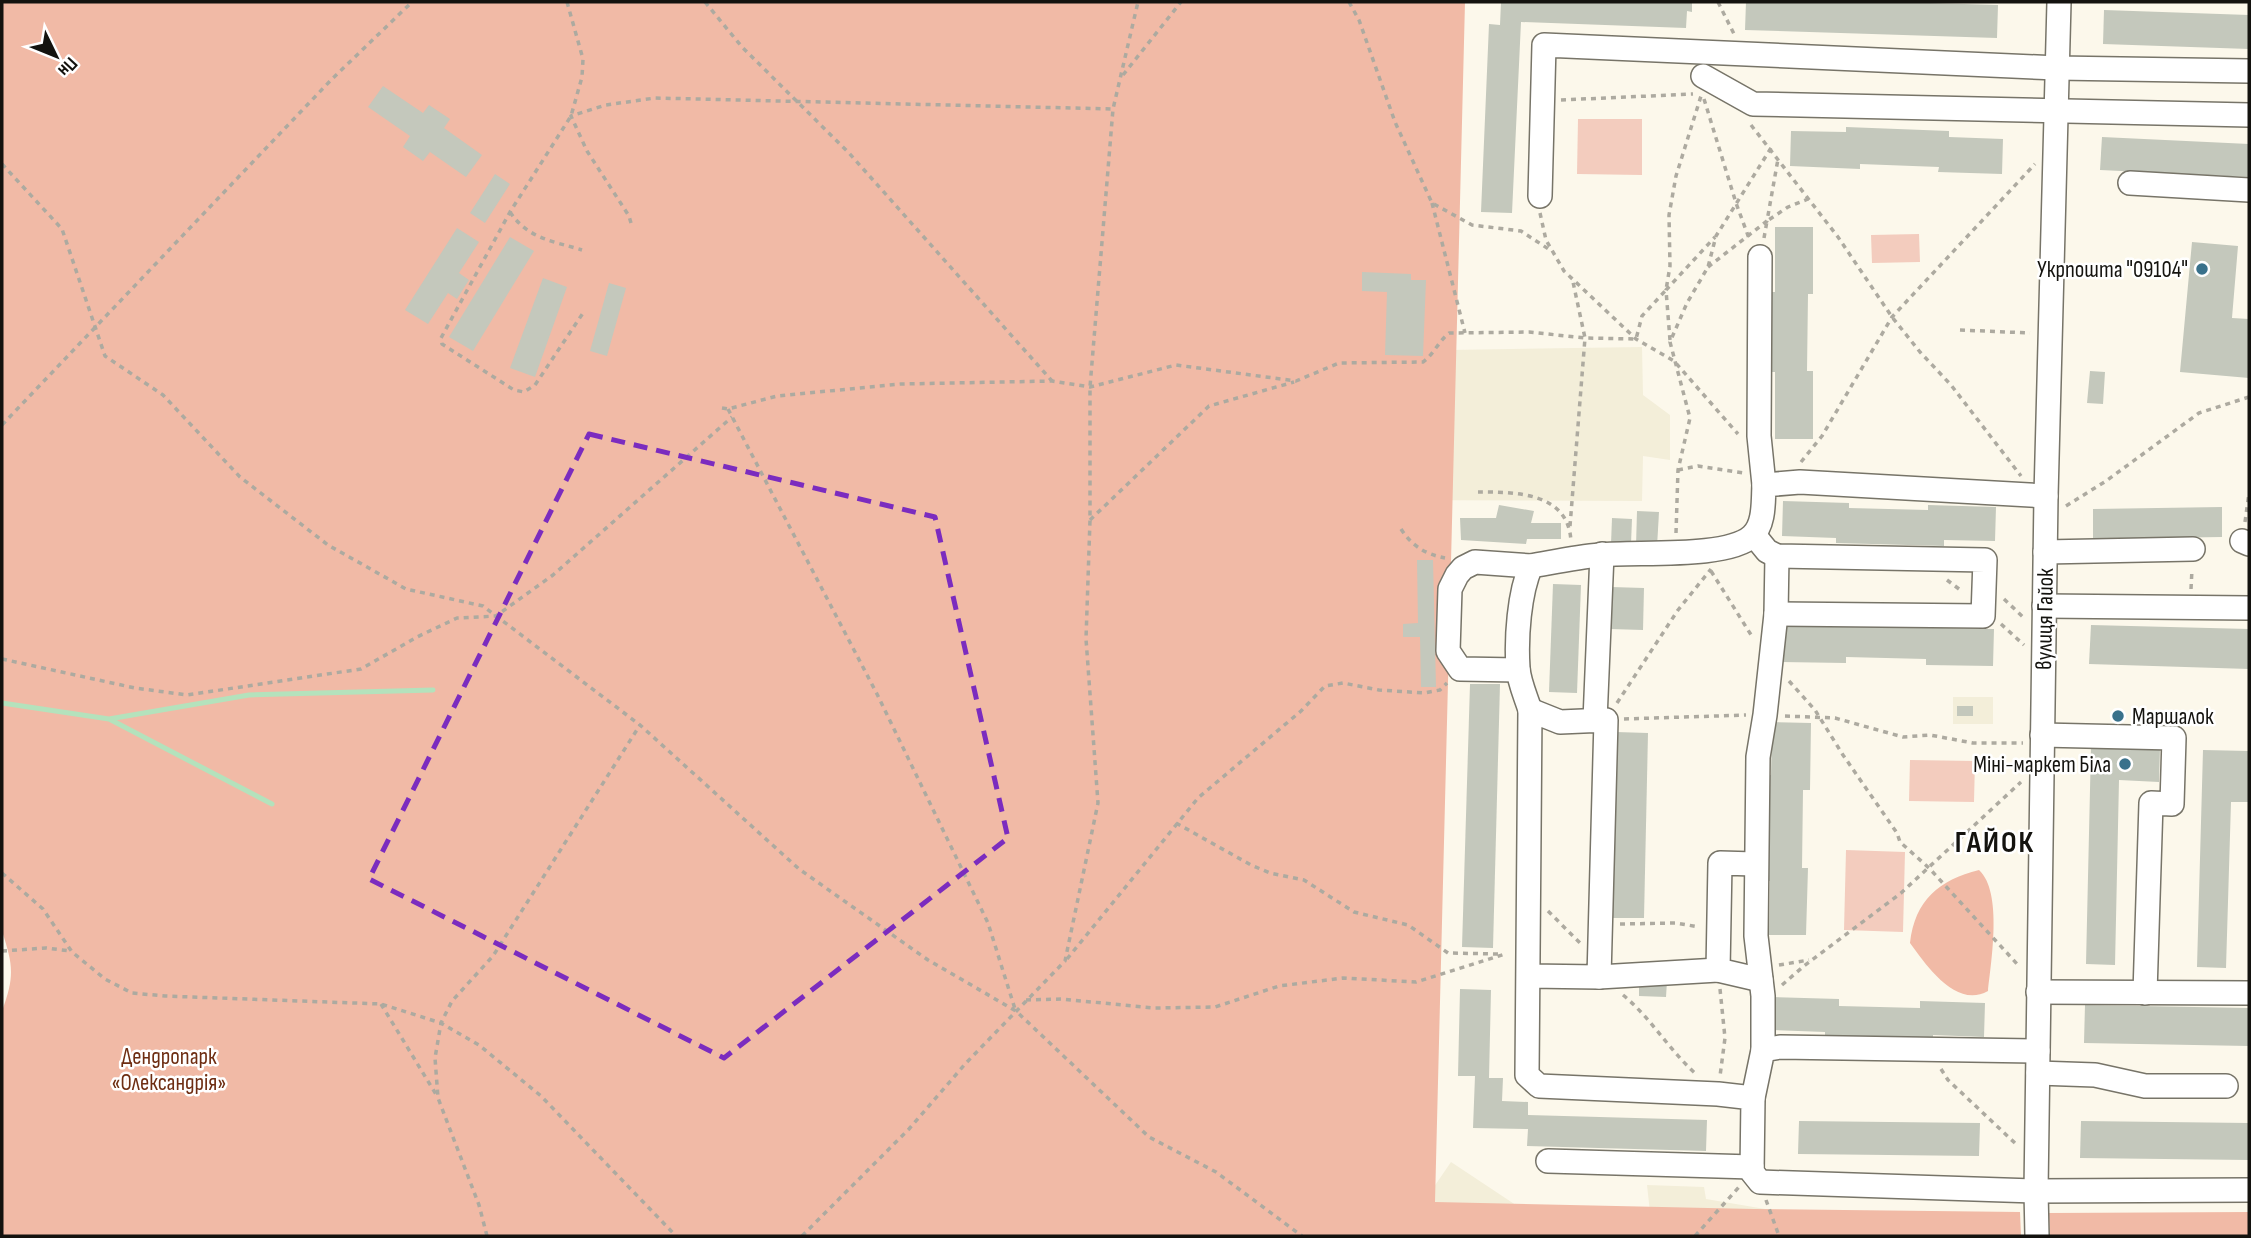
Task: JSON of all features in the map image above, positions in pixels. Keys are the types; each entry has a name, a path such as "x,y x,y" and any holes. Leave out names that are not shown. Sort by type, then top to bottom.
{"street":[{"name":"вулиця Гайок","path":"2037,1236 2038,992 2033,739 2044,607 2045,552 2055,501 2056,111 2059,2"},
{"path":"1540,196 1544,45 2057,68 2249,71"},
{"path":"1702,85 1753,104 2249,115"},
{"path":"2130,183 2249,190"},
{"path":"1518,670 1460,669 1448,651 1450,589 1463,568 1475,562 1531,566 1602,554 1694,558 1740,544 1754,535 1761,522 1768,476 1760,257"},
{"path":"1768,476 1800,482 2055,501"},
{"path":"1754,535 1767,551 1777,556 1985,560 1983,616 1776,614"},
{"path":"2045,552 2193,549"},
{"path":"1599,969 1602,554"},
{"path":"1755,1174 1753,1098 1763,1050 1755,864 1758,757 1776,614 1777,556"},
{"path":"1531,566 1521,599 1518,670 1530,710 1527,1075 1539,1086 1753,1098"},
{"path":"2044,607 2249,608"},
{"path":"1530,710 1560,722 1601,720"},
{"path":"2033,739 2174,738 2172,804 2151,803 2145,993"},
{"path":"1717,970 1720,863 1755,864"},
{"path":"1529,965 1599,969 1717,970 1761,981"},
{"path":"2038,992 2249,993"},
{"path":"1763,1050 1780,1047 1941,1050 2038,1062 2145,1086 2226,1086"},
{"path":"1548,1161 2036,1191 2249,1190"}],"path":[{"path":"2,425 321,90 412,2"},
{"path":"566,2 583,59 582,77 571,117 510,212 441,338 442,344 514,390 524,391 536,385 583,313"},
{"path":"705,2 742,47 849,153 1052,381"},
{"path":"1065,961 1098,803 1086,639 1090,520 1090,387 1113,109 1138,2"},
{"path":"1122,77 1181,2"},
{"path":"1349,2 1359,20 1395,122 1432,203 1465,332"},
{"path":"1718,2 1744,54"},
{"path":"1542,101 1702,85"},
{"path":"1702,85 1712,99"},
{"path":"1702,85 1736,203 1747,235 1760,257"},
{"path":"1702,85 1676,176 1669,215 1670,266 1666,290 1670,342 1690,418 1678,470 1694,558 1757,646 1820,718 1897,833 1900,842 2022,969"},
{"path":"571,117 606,105 655,98 1113,109"},
{"path":"571,117 587,151 631,223"},
{"path":"1749,122 1838,237 1892,317 1951,385 2025,480"},
{"path":"1636,339 1642,316 1716,236 1770,148"},
{"path":"1760,257 1779,159"},
{"path":"1678,470 1698,466 1715,467 1768,476 1822,436 1892,317 2036,162"},
{"path":"2,164 62,229 105,356 163,396 240,477 328,545 405,589 483,607 496,616 640,724 799,869 928,960 1016,1011 1149,1137 1216,1172 1302,1236"},
{"path":"1540,196 1540,219 1546,240 1564,271 1636,339 1674,361 1768,476"},
{"path":"1708,267 1767,221 1788,207 1808,199"},
{"path":"1432,203 1472,225 1521,230 1553,252"},
{"path":"510,212 529,233 582,250"},
{"path":"1670,342 1687,303 1708,267 1716,236"},
{"path":"1571,558 1570,526 1585,338 1572,279"},
{"path":"1960,330 2030,333"},
{"path":"1090,520 1209,406 1296,381 1339,363 1423,362 1432,355 1439,341 1449,333 1529,332 1585,338 1636,339"},
{"path":"722,408 728,409 777,396 901,384 1052,381 1090,387 1176,365 1296,381"},
{"path":"2055,501 2106,481 2199,413 2249,397"},
{"path":"728,409 877,694 988,923 1016,1011"},
{"path":"2,659 135,688 187,695 361,670 457,618 496,616 553,575 732,416"},
{"path":"1478,492 1521,493 1549,503 1563,513 1570,526"},
{"path":"2246,542 2249,493"},
{"path":"1401,529 1427,554 1475,562"},
{"path":"1694,558 1727,548"},
{"path":"1601,720 1678,610 1694,558"},
{"path":"802,1236 909,1129 966,1063 1065,961 1198,798 1301,711 1325,685 1343,683 1379,690 1424,693 1440,690 1460,669"},
{"path":"1601,720 1725,714 1835,718 1903,737 1930,735 1973,743 2033,739"},
{"path":"438,1098 435,1058 441,1023 452,1001 493,957 640,724"},
{"path":"1811,960 1761,981 1773,992 1811,960 1902,893 2025,778"},
{"path":"1177,823 1251,865 1270,873 1304,880 1354,912 1408,925 1448,953 1505,954 1529,965"},
{"path":"2,873 43,909 72,952 105,979 132,993 381,1004 441,1023 495,1057 541,1096 676,1236"},
{"path":"1529,893 1656,1029 1676,1057 1698,1076"},
{"path":"1600,924 1676,923 1718,931"},
{"path":"2,951 46,948 72,952"},
{"path":"1026,1000 1061,999 1154,1008 1214,1007 1279,986 1343,978 1416,982 1505,954"},
{"path":"1717,970 1725,1038 1718,1094"},
{"path":"381,1004 438,1098 479,1205 487,1236"},
{"path":"1941,1050 1941,1070 1948,1080 2019,1147"},
{"path":"1695,1236 1755,1174 1779,1236"}],"highlighted area":[{"path":"589,434 935,517 1008,838 724,1058 369,879"}],"shaded area":[{"path":"1578,119 1642,119 1642,175 1577,174"},
{"path":"1919,234 1920,262 1872,263 1871,235"},
{"path":"1642,347 1643,395 1670,415 1670,460 1643,456 1642,501 1375,500 1449,350"},
{"path":"1953,697 1993,697 1993,724 1953,724"},
{"path":"1910,760 1975,761 1974,802 1909,801"},
{"path":"1846,850 1905,852 1903,932 1844,930"},
{"path":"1451,1162 1543,1223 1651,1221 1647,1185 1704,1187 1706,1199 1801,1215 1804,1236 1432,1236 1416,1213"}],"green space":[{"name":"Дендропарк «Олександрія»","path":"2,2 1465,2 1435,1202 2020,1212 2021,1236 2,1236 2,1011 11,971 2,931"},
{"path":"1979,870 1991,894 1994,928 1988,991 1976,995 1954,990 1943,982 1910,943 1917,915 1931,894 1952,880"},
{"path":"2249,1212 2249,1236 2050,1236 2049,1213"}],"building":[{"path":"1501,2 1692,2 1692,12 1687,11 1686,28 1521,22 1512,213 1481,212 1489,24 1500,25"},
{"path":"1746,2 1998,5 1997,38 1745,30"},
{"path":"2104,10 2249,15 2249,49 2103,44"},
{"path":"383,86 423,113 429,105 450,119 444,128 482,155 466,177 430,152 423,161 403,147 410,136 368,107"},
{"path":"1846,127 1949,131 1949,137 2003,139 2002,174 1938,172 1939,167 1860,164 1860,169 1790,166 1791,131 1846,132"},
{"path":"2102,137 2249,144 2249,177 2100,170"},
{"path":"495,174 510,184 485,223 470,213"},
{"path":"1775,227 1813,227 1813,294 1808,294 1807,371 1813,371 1813,439 1775,439 1775,372 1769,372 1770,292 1775,292"},
{"path":"457,228 479,242 459,273 469,280 457,299 448,293 428,324 405,310"},
{"path":"510,237 534,251 473,351 449,337"},
{"path":"2192,242 2238,246 2232,318 2249,319 2249,378 2180,372"},
{"path":"1362,272 1411,274 1411,280 1426,280 1423,356 1385,355 1387,292 1362,291"},
{"path":"543,278 567,287 535,377 510,368"},
{"path":"609,283 626,288 607,356 590,351"},
{"path":"2090,371 2105,372 2103,404 2087,403"},
{"path":"1783,501 1849,503 1849,508 1928,510 1928,505 1996,507 1995,541 1944,540 1944,546 1836,543 1836,538 1782,536"},
{"path":"1499,505 1534,511 1531,523 1561,523 1561,539 1527,539 1526,544 1461,540 1460,518 1496,518"},
{"path":"2222,507 2222,537 2093,539 2093,509"},
{"path":"1637,511 1659,512 1657,547 1636,546"},
{"path":"1612,518 1632,519 1631,544 1611,544"},
{"path":"1417,560 1433,560 1436,687 1421,687 1420,637 1403,637 1403,624 1418,623"},
{"path":"1553,584 1581,585 1577,693 1549,692"},
{"path":"1611,587 1644,588 1643,630 1610,629"},
{"path":"1941,622 1941,628 1994,629 1993,666 1926,665 1926,659 1846,657 1846,663 1781,662 1781,624"},
{"path":"2091,625 2249,629 2249,669 2089,664"},
{"path":"1470,684 1500,684 1493,948 1462,947"},
{"path":"1957,706 1973,706 1973,716 1957,716"},
{"path":"1772,722 1811,723 1810,790 1803,790 1802,868 1808,868 1806,935 1769,935 1770,881 1763,881 1765,775 1771,775"},
{"path":"1616,732 1648,733 1644,918 1612,918"},
{"path":"2091,746 2160,748 2159,782 2119,780 2115,965 2086,964"},
{"path":"2203,750 2249,751 2249,802 2231,802 2226,968 2197,967"},
{"path":"1639,980 1667,981 1666,997 1639,996"},
{"path":"1460,989 1491,990 1489,1078 1503,1078 1502,1101 1528,1102 1528,1115 1707,1120 1706,1151 1527,1146 1528,1129 1473,1128 1475,1076 1458,1076"},
{"path":"1772,997 1839,999 1839,1006 1920,1008 1920,1001 1985,1003 1984,1037 1933,1035 1933,1042 1825,1039 1825,1032 1771,1030"},
{"path":"2085,1005 2249,1008 2249,1046 2084,1043"},
{"path":"1799,1121 1980,1123 1979,1156 1798,1154"},
{"path":"2081,1121 2249,1123 2249,1160 2080,1158"}],"waterway":[{"path":"2,703 109,719 249,695 433,690"},
{"path":"111,720 272,804"}],"place":[{"name":"Укрпошта \"09104\"","path":"2202,269"},
{"name":"Маршалок","path":"2118,716"},
{"name":"Міні-маркет Біла","path":"2125,764"}],"district":[{"name":"ГАЙОК","path":"1995,842"}]}
